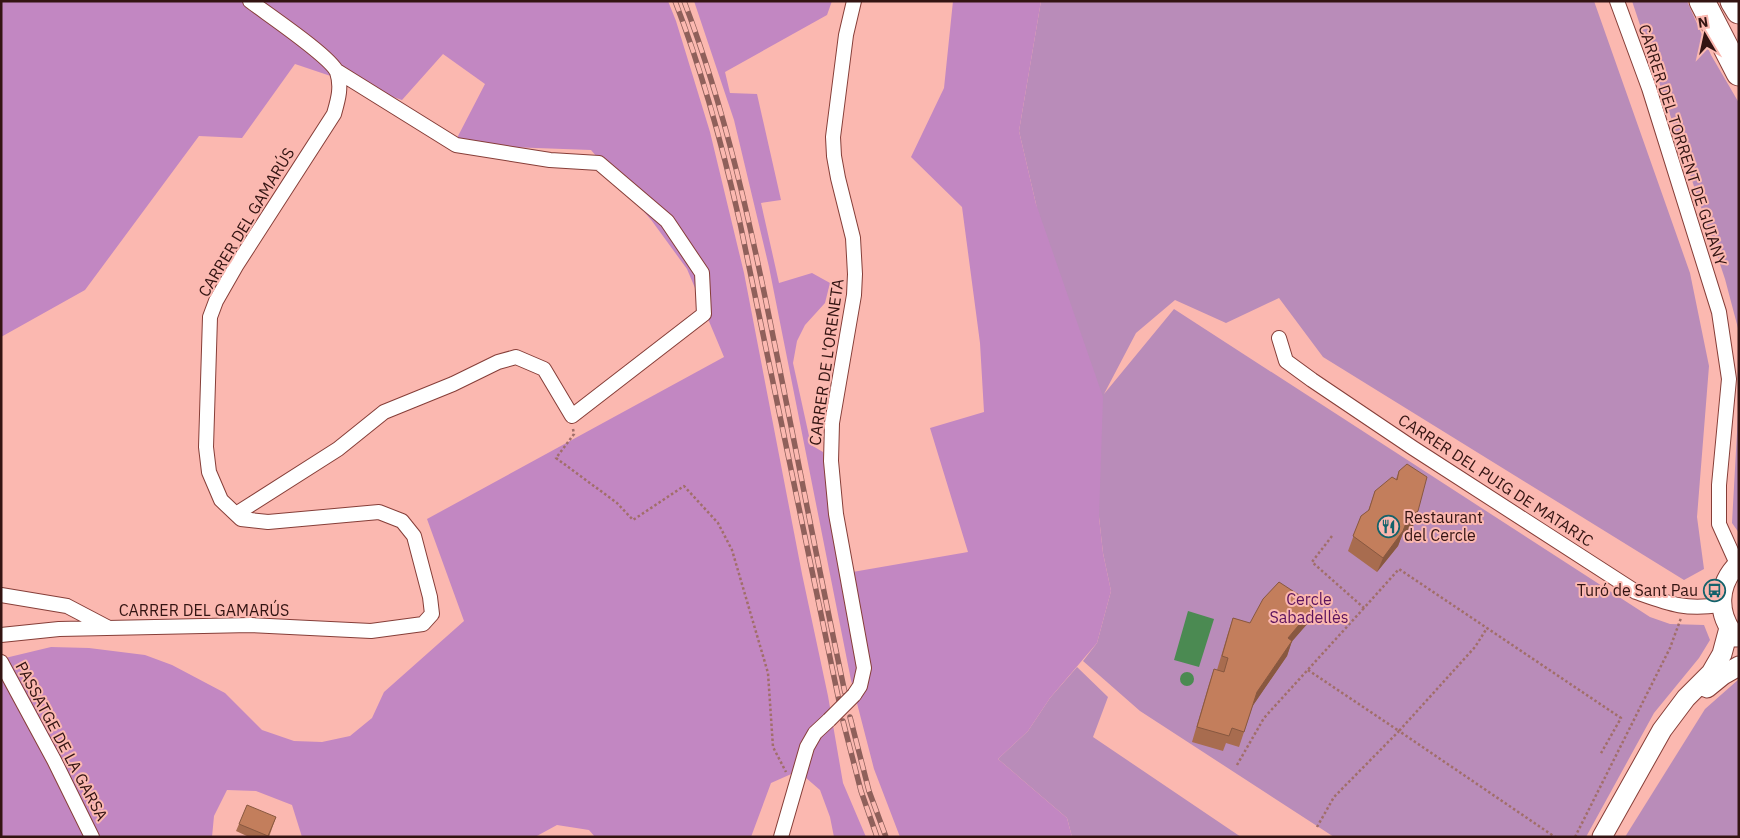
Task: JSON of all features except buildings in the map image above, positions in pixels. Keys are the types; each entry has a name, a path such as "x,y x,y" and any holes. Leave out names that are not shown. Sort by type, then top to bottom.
{"highway":[{"path":"1702,1 1739,74"},
{"path":"1734,1 1739,11"}],"street":[{"path":"236,514 338,449 384,412 453,384 498,362 516,357 544,369 572,416 704,314 702,273 667,221 599,163 550,160 456,145 337,71 320,53 250,1"},
{"name":"CARRER DE L'ORENETA","path":"795,789 810,740 854,695 860,686 864,668 836,514 831,461 832,423 854,296 853,238 838,178 833,137 838,86 846,35 854,1"},
{"name":"CARRER DEL TORRENT DE GUIANY","path":"1618,1 1649,88 1720,312 1729,379 1719,485 1719,524 1738,563"},
{"name":"CARRER DEL GAMARÚS","path":"1,635 58,629 251,625 371,631 423,624 432,614 430,597 414,536 402,521 379,512 268,522 241,519 221,500 209,472 206,447 210,316 236,266 334,114 340,94 337,71"},
{"name":"CARRER DEL PUIG DE MATARIC","path":"1279,338 1286,361 1413,448 1636,592 1685,607 1702,608 1720,605"},
{"path":"1611,837 1668,734 1700,694 1731,663 1734,634 1720,605 1727,577 1738,563"},
{"path":"1,595 67,606 108,628"},
{"name":"PASSATGE DE LA GARSA","path":"1,662 54,760 92,837"},
{"path":"1602,837 1662,730 1686,698 1711,672 1731,663"},
{"path":"781,837 795,789"}],"path":[{"path":"572,416 574,434 556,458 617,503 633,520 684,486 718,523 732,550 768,673 773,747 795,789"},
{"path":"1332,536 1312,562 1364,608"},
{"path":"1237,765 1264,718 1399,569 1621,718 1600,755"},
{"path":"1575,837 1670,648 1685,607"},
{"path":"1317,827 1334,797 1399,730 1475,646 1487,628"},
{"path":"1308,670 1555,837"}],"green space":[{"name":"Cercle Sabadellès","path":"1041,1 1594,1 1690,273 1709,366 1697,517 1704,569 1684,580 1323,357 1279,298 1226,323 1175,300 1136,333 1104,394 1174,309 1650,617 1670,624 1704,625 1710,640 1699,658 1654,713 1586,837 1334,837 1140,711 1083,661 1097,643 1111,591 1103,553 1099,517 1036,204 1019,131"},
{"path":"1632,1 1687,1 1711,55 1739,103 1739,332 1725,279"},
{"path":"1739,396 1739,533 1732,523"},
{"path":"1077,667 1108,697 1093,737 1241,837 1072,837 1067,818 998,759 1028,731 1050,698"},
{"path":"1739,679 1739,837 1625,837 1705,709"}],"shaded area":[{"path":"1,1 668,1 676,21 710,132 744,273 802,574 828,696 843,783 866,837 834,837 830,817 820,790 798,771 771,783 751,837 595,837 589,830 557,825 535,837 302,837 292,805 256,791 227,790 214,816 212,837 1,837 1,659 51,647 89,648 145,655 172,665 225,693 262,730 294,741 322,742 350,736 372,718 384,692 464,621 427,519 724,357 687,269 652,221 591,150 456,145 457,138 485,84 443,54 402,100 295,64 242,138 199,136 85,290 1,337"},
{"path":"694,1 832,1 827,15 725,72 730,93 757,94 781,200 761,203 779,283 812,273 830,283 825,303 805,325 797,341 793,363 811,445 823,452 833,539 841,574 968,552 930,428 984,412 980,343 962,207 911,157 944,88 953,1 1041,1 1019,131 1036,204 1103,397 1099,517 1103,553 1111,591 1097,643 1050,698 1028,731 998,759 1067,818 1072,837 900,837 874,769 851,680 769,267 734,120"},
{"path":"1188,611 1214,619 1199,667 1174,660"},
{"path":"1184,672 1190,672 1194,679 1190,686 1184,686 1180,682 1180,676"}],"railway":[{"path":"675,1 703,83 740,223 839,701"},
{"path":"684,1 713,84 736,169 765,298 845,693"},
{"path":"850,717 869,791 886,837"},
{"path":"843,721 861,791 877,837"}],"place":[{"name":"Restaurant del Cercle","path":"1388,526"},
{"name":"Turó de Sant Pau","path":"1714,590"}]}
